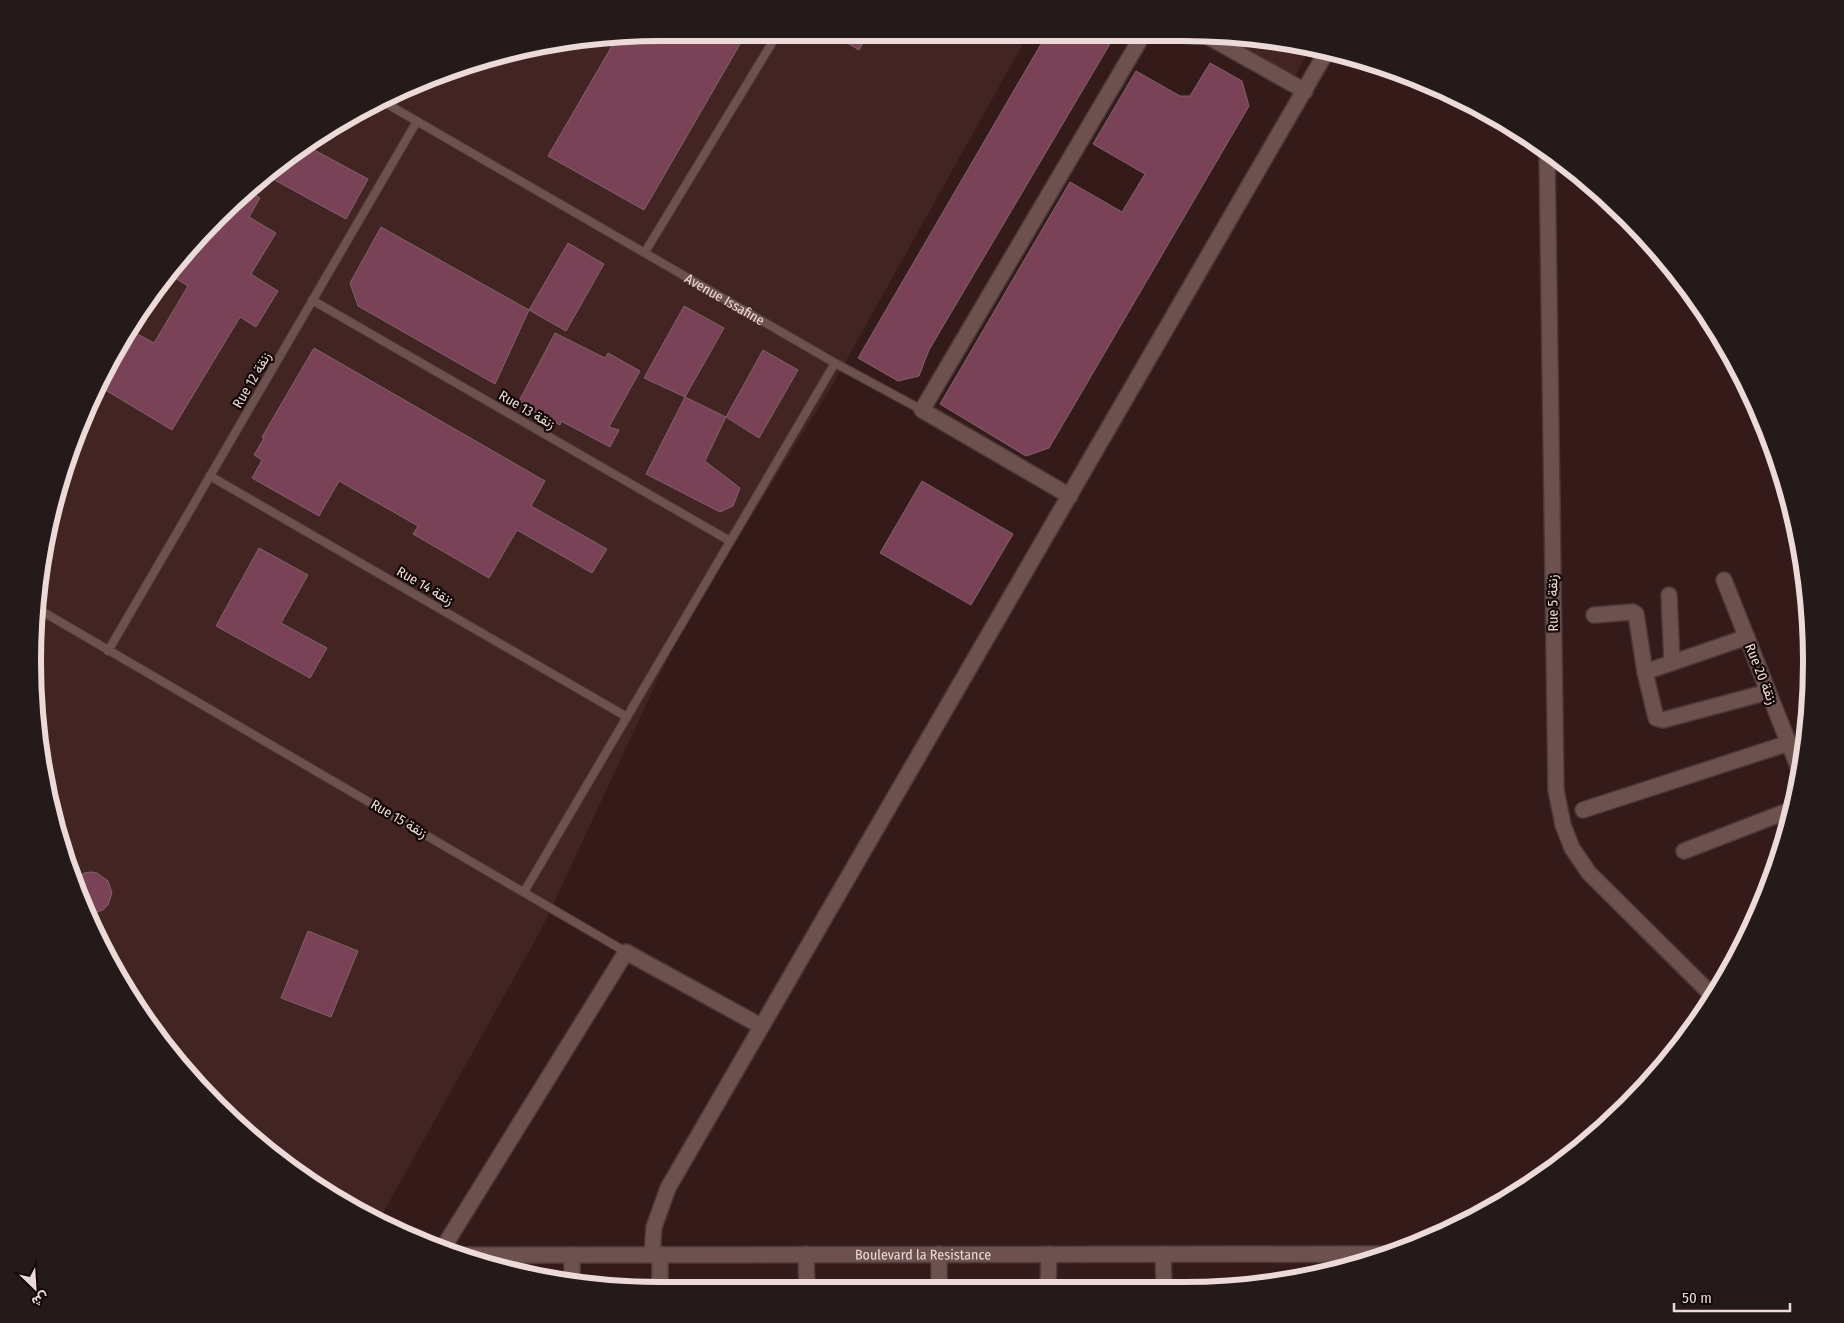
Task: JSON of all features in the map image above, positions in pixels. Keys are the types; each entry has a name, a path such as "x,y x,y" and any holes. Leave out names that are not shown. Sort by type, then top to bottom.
{"street":[{"path":"922,410 1139,41"},
{"path":"1219,43 1305,91"},
{"path":"659,1282 654,1227 662,1201 1324,58"},
{"name":"Rue 5 زنقة","path":"1547,160 1556,780 1561,817 1572,848 1589,873 1708,991"},
{"name":"Avenue Issafine","path":"922,410 1070,496"},
{"name":"Rue 20 زنقة","path":"1724,580 1795,758"},
{"path":"1669,595 1672,662"},
{"path":"1594,615 1635,613 1645,672 1656,718 1663,720 1768,692"},
{"path":"1645,672 1747,637"},
{"path":"1583,810 1789,743"},
{"path":"1684,851 1784,812"},
{"path":"446,1243 626,952"},
{"name":"Rue 15 زنقة","path":"626,952 762,1026"},
{"path":"806,1254 807,1282"},
{"path":"939,1254 939,1282"},
{"path":"1048,1282 1049,1254"},
{"path":"1163,1254 1164,1282"},
{"path":"1338,1262 1339,1254"},
{"name":"Boulevard la Resistance","path":"482,1255 1366,1254"},
{"path":"572,1255 572,1275"}],"lane":[{"path":"645,252 773,41"},
{"name":"Avenue Issafine","path":"388,104 834,363 922,410"},
{"name":"Rue 12 زنقة","path":"108,651 417,121"},
{"name":"Rue 13 زنقة","path":"312,300 730,542"},
{"path":"524,892 834,363"},
{"name":"Rue 14 زنقة","path":"210,476 627,717"},
{"name":"Rue 15 زنقة","path":"44,613 626,952"}],"shaded area":[{"path":"662,41 1025,41 833,384 680,632 543,926 382,1215 351,1199 284,1154 223,1100 169,1039 124,972 88,899 62,822 53,783 43,702 41,662 43,621 53,540 62,501 88,424 124,351 169,284 195,253 223,223 284,169 351,124 424,88 462,74 540,53 621,43"},
{"path":"1239,45 1307,54 1294,78"}],"building":[{"path":"662,41 742,41 644,210 548,156 613,44"},
{"path":"844,41 864,41 859,50"},
{"path":"1043,41 1112,41 929,350 919,376 898,381 858,358"},
{"path":"1210,63 1242,81 1249,106 1049,448 1026,456 940,404 1070,182 1122,212 1145,174 1093,144 1136,71 1180,96 1190,96"},
{"path":"313,149 368,179 346,219 272,179"},
{"path":"253,195 260,198 249,217 276,233 251,274 278,291 256,327 240,317 172,430 104,389 136,333 154,343 188,286 174,278 223,223"},
{"path":"381,227 529,310 495,384 358,306 350,283"},
{"path":"568,243 604,264 566,331 529,310"},
{"path":"684,306 724,328 685,397 644,378"},
{"path":"555,333 605,358 608,353 640,371 609,427 619,430 610,447 561,421 560,425 518,403"},
{"path":"314,348 545,481 531,506 607,549 592,573 517,530 489,578 413,534 418,526 339,481 319,516 252,478 262,460 254,455 264,438 262,437"},
{"path":"763,350 798,370 759,438 726,417"},
{"path":"685,397 726,417 705,461 740,488 733,506 720,512 646,474"},
{"path":"922,481 1013,534 971,605 880,553"},
{"path":"259,548 308,575 281,623 327,648 310,678 216,626"},
{"path":"84,873 97,873 108,881 112,893 108,905 103,910 94,913 80,876"},
{"path":"308,931 358,951 331,1017 281,998"}]}
